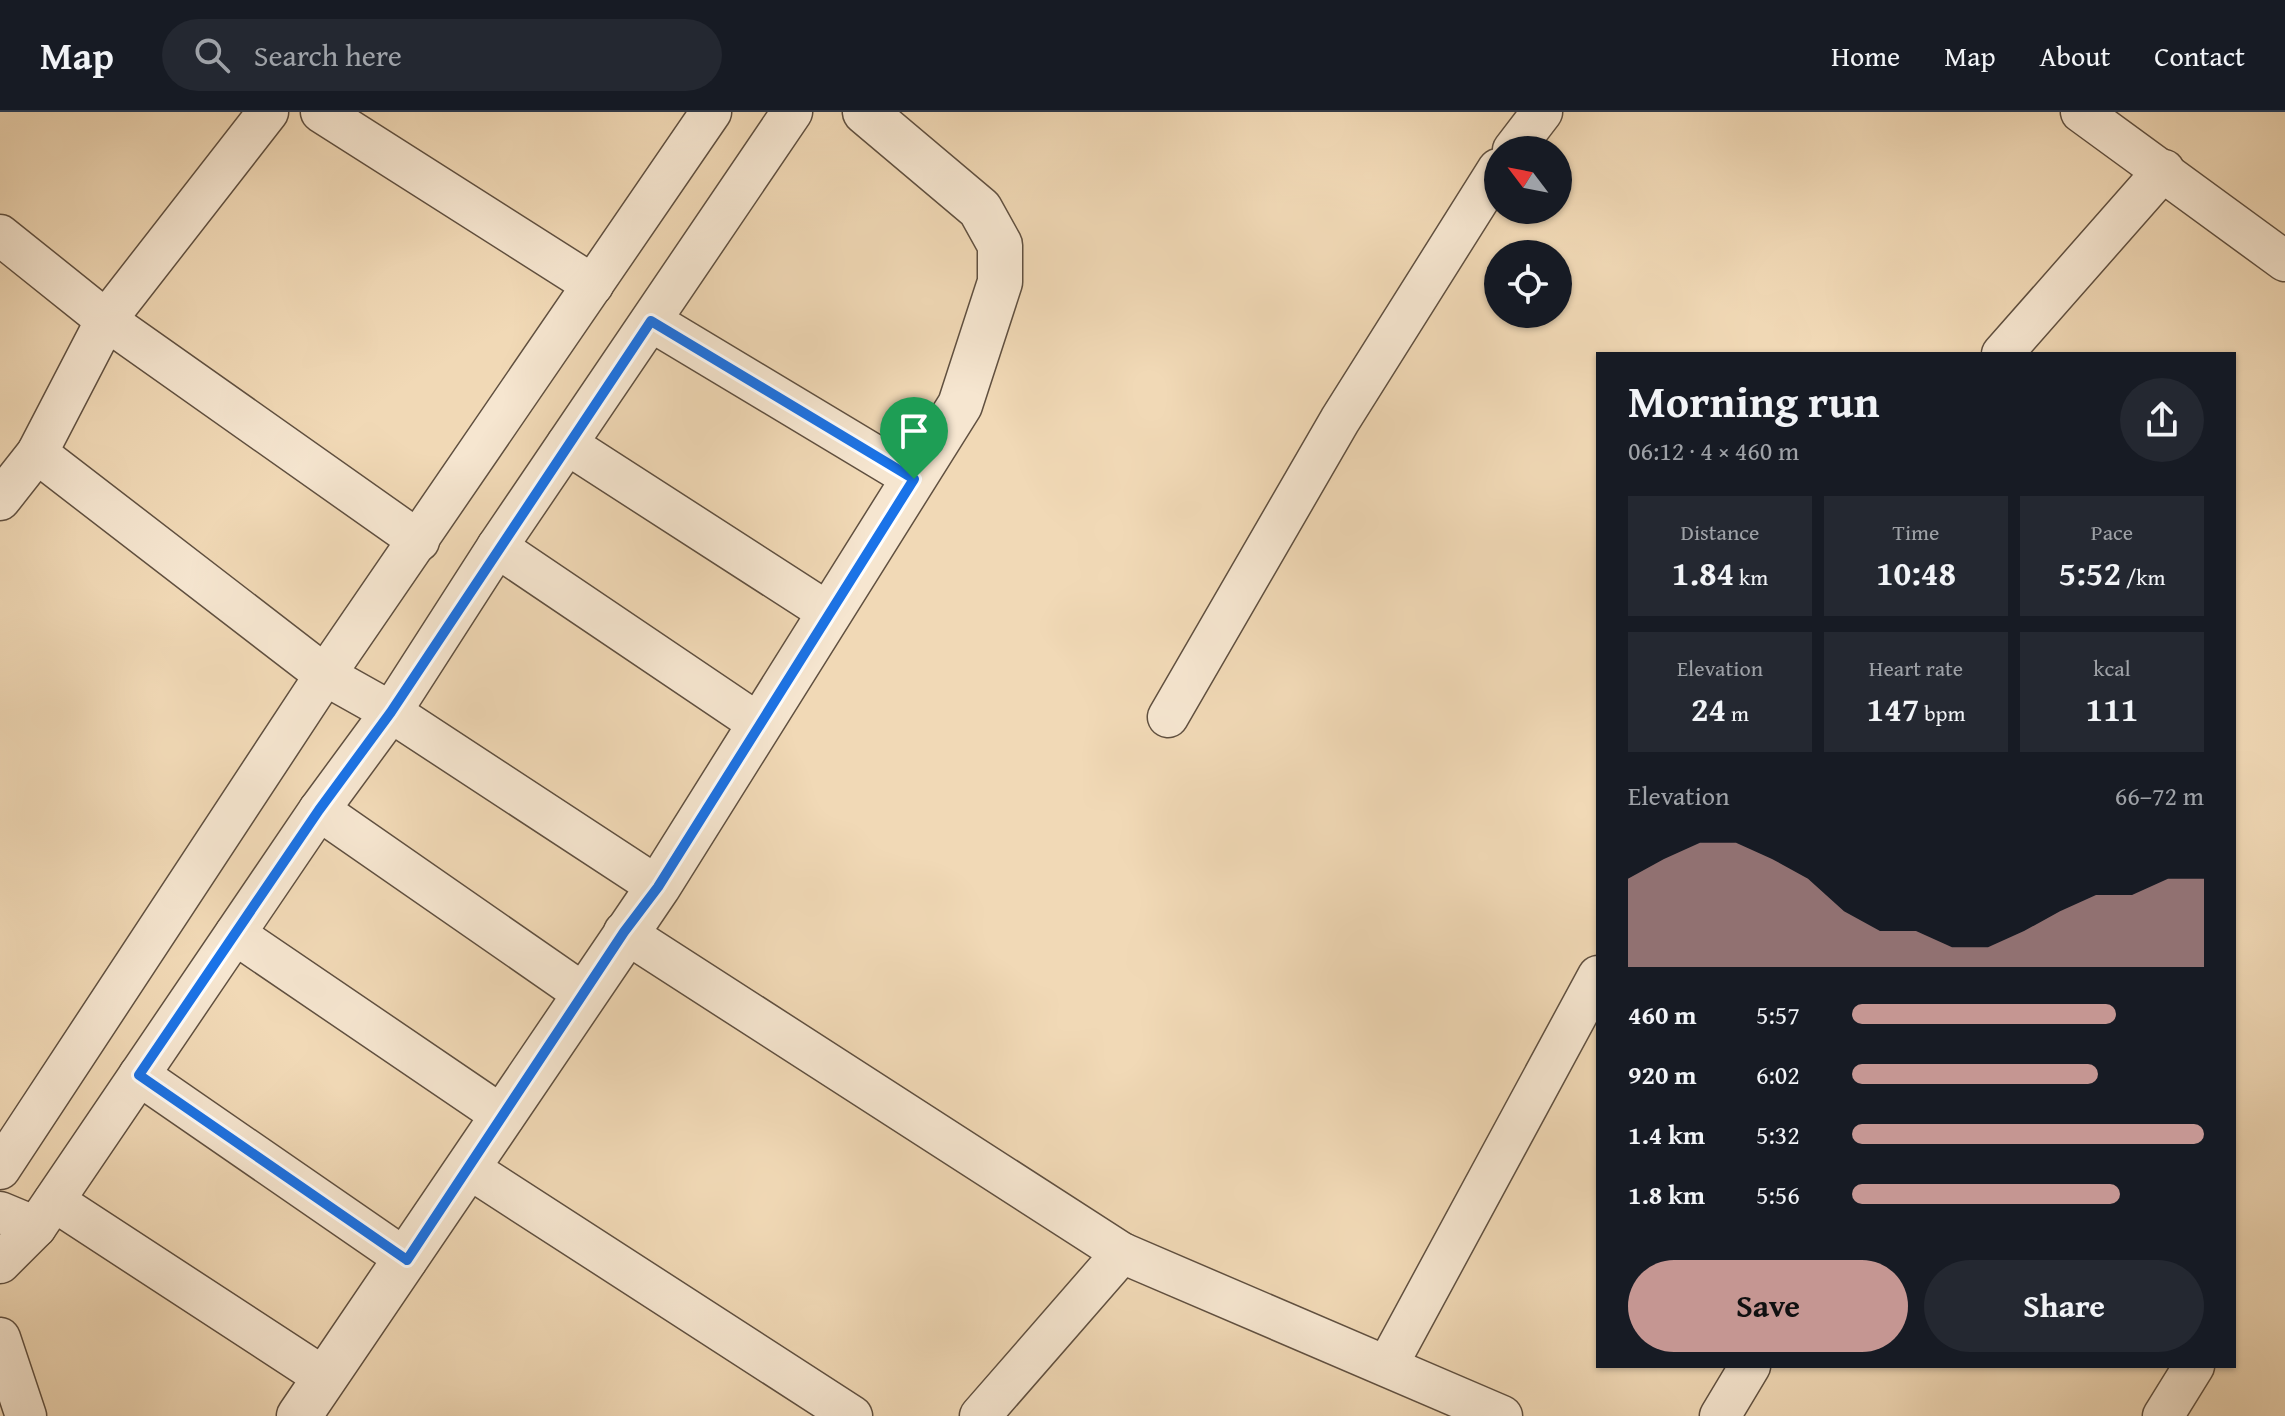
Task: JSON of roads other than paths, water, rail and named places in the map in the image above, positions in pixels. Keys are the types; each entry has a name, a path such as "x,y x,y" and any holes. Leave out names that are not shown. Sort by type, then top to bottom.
{"street":[{"path":"0,500 37,453 106,320 268,112"},
{"path":"321,112 593,285"},
{"path":"0,1169 325,675 711,112"},
{"path":"0,1263 45,1214 319,810 391,712 497,547 792,112"},
{"path":"299,1416 470,1169 624,932 658,887 960,405 1000,282 1000,245 980,209 865,112"},
{"path":"1524,136 1542,112"},
{"path":"2081,112 2285,261"},
{"path":"2004,352 2164,170"},
{"path":"1168,717 1340,420 1484,191"},
{"path":"0,235 106,320 419,541"},
{"path":"651,321 914,479"},
{"path":"567,444 829,613"},
{"path":"37,453 325,675 391,712 658,887"},
{"path":"497,547 759,724"},
{"path":"319,810 584,994"},
{"path":"624,932 1122,1253 1502,1416"},
{"path":"235,934 504,1117"},
{"path":"1387,1366 1596,980"},
{"path":"139,1075 407,1260"},
{"path":"470,1169 852,1416"},
{"path":"0,1212 45,1214 325,1378"},
{"path":"980,1416 1122,1253"},
{"path":"0,1338 26,1416"},
{"path":"1720,1416 1749,1368"},
{"path":"2163,1416 2193,1368"}]}
